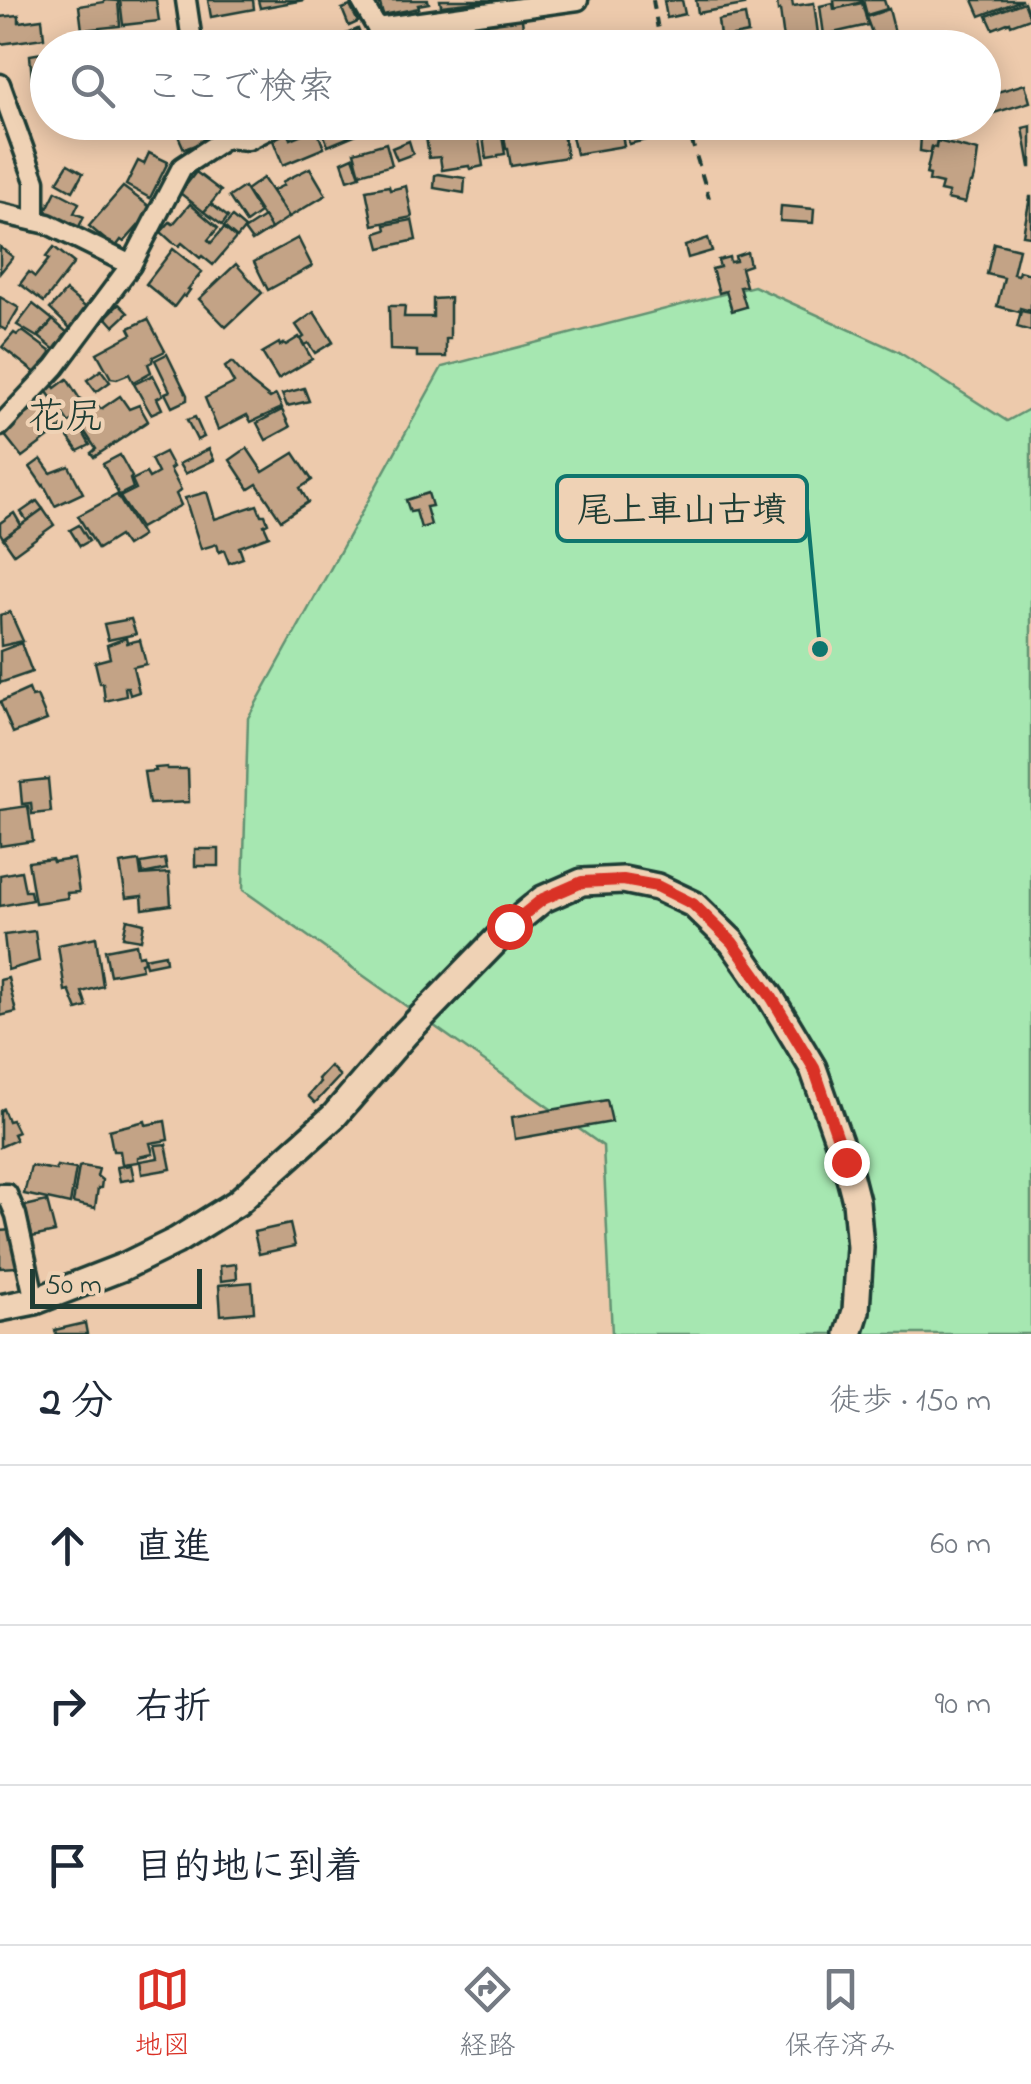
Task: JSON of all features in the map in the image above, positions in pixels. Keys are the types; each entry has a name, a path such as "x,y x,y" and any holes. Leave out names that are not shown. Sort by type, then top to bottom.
{"street":[{"path":"186,0 190,30"},
{"path":"362,0 376,28 578,0"},
{"path":"0,84 35,181 35,221"},
{"path":"0,426 55,367 131,266 182,168 212,140"},
{"path":"0,213 48,224 131,266"},
{"path":"0,1308 35,1301 123,1268 176,1242 237,1202 334,1116 405,1034 509,926 543,899 582,882 623,880 657,886 693,904 732,942 814,1068 856,1201 860,1247 856,1311 849,1334"},
{"path":"0,1194 6,1194 16,1215 35,1301"}],"path":[{"path":"653,0 658,30"},
{"path":"691,140 709,198"}],"green space":[{"path":"754,286 897,351 1007,421 1031,408 1031,1334 612,1334 603,1146 243,890 248,718 442,367"}],"building":[{"path":"120,0 156,0 159,21 123,25"},
{"path":"208,0 253,0 254,9 211,17"},
{"path":"258,0 304,0 260,8"},
{"path":"366,0 429,3 383,15 380,4 368,6"},
{"path":"440,0 496,0 441,6"},
{"path":"682,0 685,14 667,18 664,1"},
{"path":"696,0 743,0 744,5 698,13"},
{"path":"777,0 792,0 793,6 814,3 817,30 783,30"},
{"path":"834,0 862,0 862,2 835,9"},
{"path":"863,0 884,0 887,9 867,15"},
{"path":"973,0 1022,0 980,16"},
{"path":"118,1 120,26 82,30 79,6"},
{"path":"1024,2 1030,18 993,29 987,16"},
{"path":"833,3 834,9 862,3 868,25 823,30 820,6"},
{"path":"350,6 358,22 349,26 342,9"},
{"path":"889,9 894,30 871,30 866,17"},
{"path":"19,15 19,22 42,19 43,30 30,30 30,40 0,44 0,17"},
{"path":"745,15 748,30 719,30 718,20"},
{"path":"496,19 522,19 523,30 457,30 457,25 496,23"},
{"path":"453,26 453,30 417,30"},
{"path":"1025,84 1030,102 1001,111 1001,91"},
{"path":"1031,126 1031,167 1030,167 1023,128"},
{"path":"180,140 210,140 184,149"},
{"path":"273,140 321,140 324,148 283,165"},
{"path":"426,140 479,140 483,166 442,170 440,157 429,158"},
{"path":"483,140 503,140 505,154 486,159"},
{"path":"505,140 564,140 567,157 511,166"},
{"path":"573,140 623,140 624,146 576,154"},
{"path":"921,140 940,140 931,153 920,151"},
{"path":"409,141 413,154 397,160 392,148"},
{"path":"937,141 978,151 965,203 947,199 949,193 940,191 942,184 929,181 930,175 926,174"},
{"path":"386,143 392,165 360,174 354,152"},
{"path":"149,153 168,162 150,198 126,185 138,161 144,164"},
{"path":"353,157 360,176 348,180 342,162"},
{"path":"68,164 83,173 73,191 57,182"},
{"path":"310,168 326,195 289,217 272,191"},
{"path":"196,172 221,191 204,212 180,193"},
{"path":"438,174 465,178 464,193 434,188"},
{"path":"263,178 289,217 271,229 246,190"},
{"path":"389,186 390,190 406,186 412,217 373,225 366,190"},
{"path":"123,187 153,209 115,248 89,226"},
{"path":"244,187 260,213 246,223 229,197"},
{"path":"56,191 79,203 74,213 84,217 76,232 44,215"},
{"path":"1031,197 1031,236 1023,235"},
{"path":"190,204 218,228 208,240 211,243 224,228 236,238 213,265 161,232"},
{"path":"211,204 228,217 222,225 204,212"},
{"path":"781,206 814,209 813,223 780,221"},
{"path":"232,217 245,228 237,238 224,227"},
{"path":"264,217 271,229 252,241 244,230"},
{"path":"412,220 416,240 380,248 376,233 386,230 385,225"},
{"path":"298,238 312,266 268,290 254,262"},
{"path":"708,238 712,251 688,258 685,246"},
{"path":"994,243 1019,249 1013,274 1031,274 1031,311 997,306 1004,278 987,274"},
{"path":"0,247 13,257 0,273"},
{"path":"54,247 74,263 44,302 20,284 29,272 35,277"},
{"path":"173,249 202,272 174,307 146,284"},
{"path":"747,252 750,265 741,268 746,286 740,287 746,307 732,311 726,291 719,293 712,269 720,267 718,260 729,257 730,262 736,261 735,256"},
{"path":"236,264 262,293 226,327 199,299"},
{"path":"66,291 90,311 73,331 50,309"},
{"path":"0,297 19,308 6,330 0,327"},
{"path":"450,298 446,357 417,357 417,351 390,350 389,306 405,306 404,317 433,317 433,299"},
{"path":"33,304 53,320 37,337 17,325"},
{"path":"119,304 128,313 114,326 106,317"},
{"path":"1021,311 1031,313 1031,331 1017,327"},
{"path":"314,312 333,342 315,353 308,343 304,345 296,325"},
{"path":"148,319 165,351 148,364 151,372 133,382 129,374 111,378 97,353 132,334 129,328"},
{"path":"53,320 70,335 56,351 39,337"},
{"path":"20,332 51,352 37,374 2,347 14,333"},
{"path":"299,337 312,359 278,379 262,353"},
{"path":"167,354 187,395 187,400 172,407 165,393 170,391 155,360"},
{"path":"232,362 270,398 276,395 282,408 251,422 247,415 218,430 205,398 234,383 225,367"},
{"path":"101,370 110,382 96,392 87,380"},
{"path":"153,375 163,395 157,398 162,409 151,414 134,384"},
{"path":"67,379 87,410 69,423 45,389 52,384 55,388"},
{"path":"304,388 309,401 287,406 282,394"},
{"path":"120,396 129,409 139,405 148,421 94,457 91,453 96,449 79,420"},
{"path":"46,400 63,423 61,428 22,457 0,429 11,417 16,422"},
{"path":"282,410 290,427 266,440 257,423"},
{"path":"195,417 204,437 197,440 187,420"},
{"path":"81,429 90,445 78,451 67,436"},
{"path":"247,448 263,472 294,453 312,480 300,488 308,502 281,520 257,484 249,489 230,460"},
{"path":"209,449 214,460 185,474 179,464"},
{"path":"165,452 181,490 176,494 181,505 140,528 120,497 136,489 132,480 146,473 149,478 158,473 151,459"},
{"path":"120,455 132,477 133,488 119,495 103,464"},
{"path":"41,459 51,473 69,466 83,493 55,506 30,467"},
{"path":"207,492 215,519 257,505 261,515 265,515 269,536 239,547 243,558 229,563 217,544 201,549 185,498"},
{"path":"428,493 432,506 426,507 431,525 421,528 416,511 410,512 406,500"},
{"path":"117,495 142,536 126,546 119,536 98,549 78,516"},
{"path":"37,501 43,509 27,521 21,512"},
{"path":"43,509 54,525 14,554 3,538"},
{"path":"14,513 21,525 3,538 0,523"},
{"path":"79,525 89,541 80,546 70,530"},
{"path":"10,612 23,641 1,646 0,615"},
{"path":"131,619 136,634 108,640 104,624"},
{"path":"126,638 127,643 140,640 146,664 133,667 139,692 130,695 125,687 126,696 105,701 95,662 110,658 107,645"},
{"path":"21,643 32,672 0,683 0,651"},
{"path":"29,689 32,697 37,696 47,720 13,733 0,702"},
{"path":"167,767 188,769 189,802 149,804 144,772"},
{"path":"48,779 51,812 32,814 31,803 22,804 20,782"},
{"path":"28,806 33,841 0,846 0,810"},
{"path":"195,849 219,849 219,866 195,866"},
{"path":"74,859 79,892 67,893 68,898 35,903 28,862"},
{"path":"165,859 167,869 143,874 141,863"},
{"path":"139,861 141,875 169,873 171,905 143,909 142,896 126,898 120,864"},
{"path":"21,871 25,891 30,891 32,900 0,906 0,875"},
{"path":"127,919 144,923 141,940 123,937"},
{"path":"35,931 39,961 8,970 4,935"},
{"path":"96,937 103,986 82,992 87,1007 77,1010 69,990 65,991 58,945"},
{"path":"136,944 138,956 143,955 142,969 110,975 105,950"},
{"path":"165,954 166,962 146,966 144,958"},
{"path":"8,978 16,1012 0,1016 0,980"},
{"path":"330,1066 340,1076 315,1103 308,1096"},
{"path":"607,1100 612,1122 515,1139 512,1117"},
{"path":"3,1109 18,1132 13,1134 16,1140 0,1147 0,1111"},
{"path":"145,1121 146,1125 165,1121 168,1140 150,1143 153,1154 138,1157 138,1162 122,1164 120,1151 113,1151 109,1130"},
{"path":"166,1144 171,1169 142,1174 140,1161 158,1158 155,1145"},
{"path":"131,1165 134,1179 120,1181 117,1167"},
{"path":"31,1166 76,1169 70,1204 24,1194"},
{"path":"82,1166 99,1169 97,1176 102,1180 95,1208 73,1203"},
{"path":"47,1201 55,1232 32,1237 25,1206"},
{"path":"290,1224 295,1246 259,1254 254,1232"},
{"path":"12,1230 17,1267 0,1268 0,1231"},
{"path":"236,1264 237,1279 221,1281 220,1266"},
{"path":"252,1282 254,1312 221,1315 219,1285"},
{"path":"85,1323 87,1334 56,1334 55,1330"}],"place":[{"name":"尾上車山古墳","path":"820,649"}],"district":[{"name":"花尻","path":"65,419"}],"route":[{"path":"509,926 543,899 582,882 623,880 657,886 693,904 732,942 814,1068 846,1162"}]}
